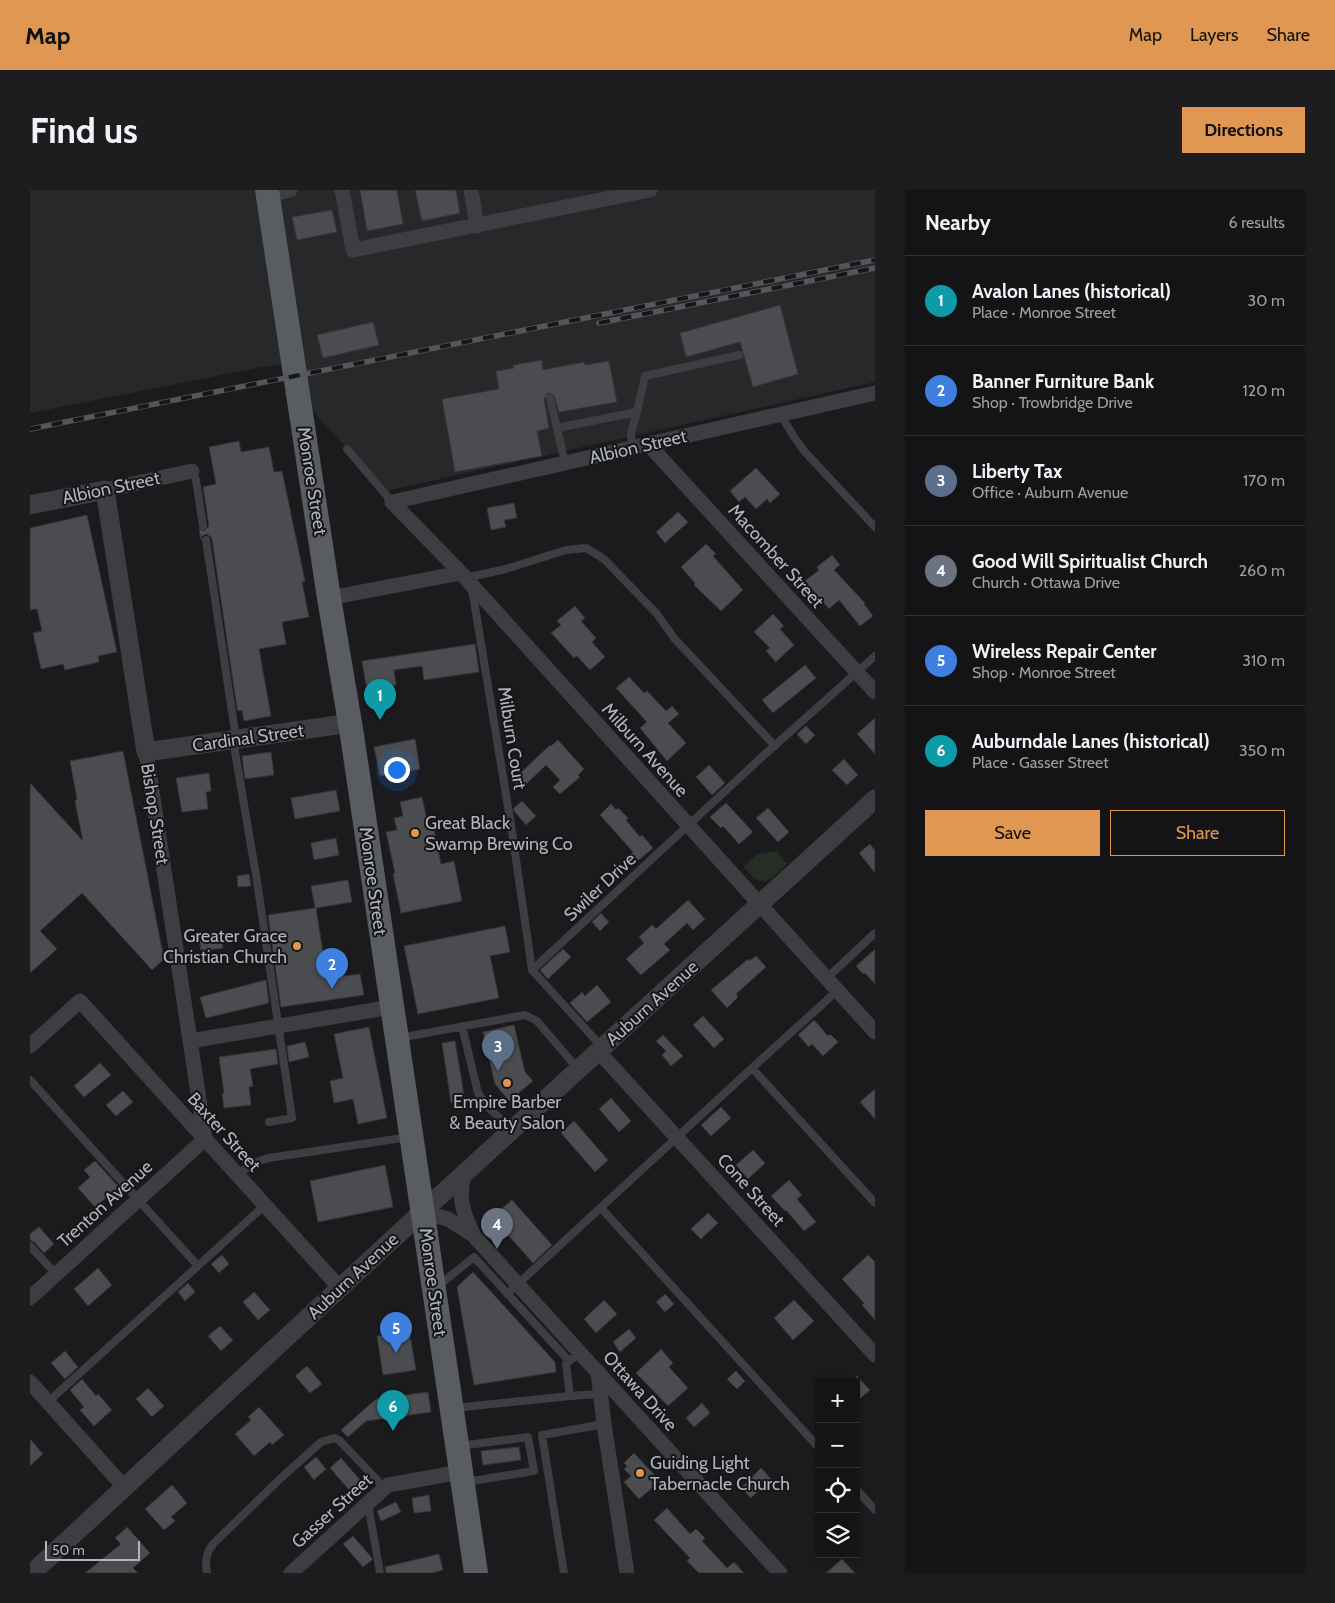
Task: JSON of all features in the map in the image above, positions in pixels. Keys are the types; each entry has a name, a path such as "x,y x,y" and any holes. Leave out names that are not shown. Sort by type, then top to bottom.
{"main road":[{"name":"Monroe Street","path":"275,192 329,598 351,723 476,1573"}],"street":[{"path":"342,190 353,250 650,190"},
{"path":"471,190 477,226"},
{"name":"Albion Street","path":"397,500 875,394"},
{"name":"Macomber Street","path":"649,444 875,692"},
{"name":"Albion Street","path":"30,505 192,471"},
{"name":"Bishop Street","path":"106,490 205,1139"},
{"name":"Milburn Avenue","path":"397,500 465,579 875,1032"},
{"path":"329,598 465,579"},
{"name":"Cardinal Street","path":"146,752 351,723"},
{"name":"Auburn Avenue","path":"32,1573 422,1212 875,799"},
{"name":"Baxter Street","path":"30,1046 80,1001 340,1288"},
{"path":"190,1041 392,1007"},
{"name":"Cone Street","path":"600,1049 677,1137 875,1355"},
{"name":"Trenton Avenue","path":"30,1298 205,1139"},
{"name":"Ottawa Drive","path":"465,1173 461,1186 463,1210 479,1252 574,1357 598,1372 780,1573"},
{"name":"Ottawa Drive","path":"422,1212 448,1219 473,1235"},
{"path":"598,1372 627,1573"},
{"path":"30,1382 125,1488"},
{"name":"Gasser Street","path":"291,1573 388,1485 401,1482 462,1477"}],"lane":[{"path":"632,448 631,433 645,376 740,355"},
{"path":"550,398 565,463"},
{"path":"556,428 637,412"},
{"path":"781,415 794,437 806,452 875,527"},
{"path":"347,449 397,500"},
{"path":"192,471 196,480 203,526"},
{"path":"206,540 292,1118 269,1122"},
{"path":"465,579 506,569 566,550 586,548 596,553 657,614 684,649 775,746"},
{"name":"Milburn Court","path":"465,579 511,825 532,970"},
{"name":"Swiler Drive","path":"532,970 687,826 875,656"},
{"path":"826,979 875,933"},
{"path":"532,970 600,1049"},
{"path":"513,1289 838,991"},
{"path":"396,1039 525,1015 537,1021 578,1069"},
{"path":"462,1026 478,1093 488,1107 512,1130"},
{"path":"752,1068 875,1203"},
{"path":"30,1080 198,1266"},
{"path":"237,1174 259,1161 269,1158 411,1137"},
{"path":"48,1402 265,1205"},
{"path":"601,1208 815,1444"},
{"path":"30,1246 56,1274"},
{"path":"434,1290 479,1252"},
{"path":"570,1396 566,1364 574,1357"},
{"path":"452,1408 600,1394"},
{"path":"457,1446 528,1438 604,1424"},
{"path":"542,1435 564,1573"},
{"path":"207,1573 206,1558 209,1549 214,1543 274,1484 321,1442 334,1438 339,1440 384,1488"},
{"path":"462,1477 534,1471 528,1438"},
{"path":"860,1493 875,1510"},
{"path":"368,1502 380,1573"}],"shaded area":[{"path":"30,190 875,190 875,382 386,491 298,395 293,363 262,367 30,413"},
{"path":"776,851 787,864 766,881 756,879 744,867 757,854"}],"building":[{"path":"360,190 397,190 403,224 367,231"},
{"path":"415,190 456,190 460,213 422,221"},
{"path":"332,210 337,232 297,240 292,217"},
{"path":"780,305 798,374 753,387 740,342 686,357 680,333"},
{"path":"373,322 379,345 323,358 317,335"},
{"path":"542,360 543,370 584,362 585,365 609,361 617,402 559,412 554,395 548,393 544,399 549,428 537,431 542,456 455,472 442,399 499,389 496,371 514,368 513,365"},
{"path":"239,441 241,452 269,447 274,472 282,471 305,581 302,582 309,617 282,622 286,644 259,649 271,716 244,721 242,710 238,711 237,708 212,539 206,534 202,536 201,540 199,529 204,531 209,526 203,487 216,484 209,447"},
{"path":"756,468 780,494 770,503 767,499 756,509 745,497 739,502 730,491"},
{"path":"514,503 517,518 504,520 506,527 491,530 487,508"},
{"path":"678,512 688,522 665,543 656,532"},
{"path":"87,515 117,652 98,656 99,662 65,670 63,664 41,669 33,633 42,631 37,609 30,610 30,528"},
{"path":"706,544 716,554 713,556 743,590 721,611 694,585 695,583 681,567"},
{"path":"832,555 840,565 834,570 865,603 873,616 860,626 839,600 829,609 805,581 819,570 817,567"},
{"path":"575,606 585,618 581,621 596,638 592,642 605,657 590,670 577,656 574,658 551,633 561,625 557,621"},
{"path":"773,614 784,626 780,629 794,645 776,662 766,651 770,648 754,632"},
{"path":"475,644 479,672 424,680 422,666 394,670 396,685 367,690 362,661"},
{"path":"805,665 816,678 773,713 762,700"},
{"path":"629,677 644,693 647,691 666,711 672,706 679,714 668,723 686,743 667,761 640,728 647,722 616,688"},
{"path":"875,718 875,754 857,734"},
{"path":"806,726 815,735 806,744 797,734"},
{"path":"415,739 420,769 380,776 374,747"},
{"path":"558,740 584,769 578,775 580,777 560,794 553,787 560,780 546,765 521,789 513,780 550,745"},
{"path":"123,751 164,959 152,970 82,893 40,931 57,949 30,973 30,783 83,841 70,761"},
{"path":"271,752 274,775 245,779 242,756"},
{"path":"844,759 858,775 847,785 832,770"},
{"path":"709,765 725,783 712,795 696,777"},
{"path":"209,773 211,791 206,792 208,809 182,812 176,778"},
{"path":"336,790 340,811 295,819 291,798"},
{"path":"422,797 428,825 433,824 441,864 454,861 462,901 401,913 386,832 397,830 394,818 403,816 400,802"},
{"path":"522,801 536,816 526,825 514,811 514,808"},
{"path":"726,803 753,832 739,844 723,826 721,828 710,817"},
{"path":"611,804 628,818 626,820 640,837 642,835 653,848 635,863 629,856 633,852 600,815"},
{"path":"768,808 789,832 778,842 756,818"},
{"path":"336,838 339,855 314,860 311,843"},
{"path":"870,844 875,850 875,873 859,853"},
{"path":"249,874 251,886 238,887 237,876"},
{"path":"348,880 352,902 316,908 327,978 360,974 364,995 281,1007 268,915 315,908 311,886"},
{"path":"688,900 705,919 693,930 687,923 664,944 670,950 641,975 626,959 644,943 639,937 652,925 656,929"},
{"path":"601,913 609,922 600,931 592,922"},
{"path":"505,926 510,952 490,956 499,998 418,1014 404,946"},
{"path":"221,933 223,948 201,951 199,936"},
{"path":"563,949 571,957 548,979 540,970"},
{"path":"875,949 875,984 856,966"},
{"path":"756,956 766,967 736,994 738,997 727,1008 711,990 748,959 749,961"},
{"path":"266,980 269,1003 206,1018 200,997"},
{"path":"597,985 611,1002 587,1022 570,1003 582,992 585,996"},
{"path":"703,1016 724,1039 714,1048 693,1025"},
{"path":"814,1020 828,1036 830,1034 838,1042 823,1056 812,1044 809,1047 798,1035"},
{"path":"514,1025 525,1072 533,1081 509,1101 495,1084 483,1032"},
{"path":"369,1027 387,1118 358,1124 353,1099 334,1103 330,1081 343,1078 334,1034"},
{"path":"663,1035 683,1056 671,1066 662,1055 666,1051 656,1041"},
{"path":"455,1041 465,1101 451,1103 442,1043"},
{"path":"305,1042 309,1057 289,1062 287,1046"},
{"path":"276,1049 278,1064 250,1069 253,1086 249,1087 251,1105 224,1108 219,1057"},
{"path":"100,1063 111,1075 84,1097 74,1086"},
{"path":"875,1089 875,1119 860,1102"},
{"path":"123,1091 133,1102 116,1116 106,1105"},
{"path":"611,1098 631,1121 619,1132 599,1109"},
{"path":"721,1107 731,1118 711,1136 701,1125"},
{"path":"574,1121 608,1160 595,1172 561,1133"},
{"path":"753,1150 765,1163 748,1179 736,1165"},
{"path":"95,1161 119,1187 95,1207 78,1188 90,1177 84,1170"},
{"path":"385,1165 393,1207 318,1222 310,1181"},
{"path":"789,1180 802,1195 797,1199 816,1222 804,1231 771,1196"},
{"path":"512,1200 552,1245 533,1263 492,1217"},
{"path":"708,1213 718,1223 701,1239 691,1229"},
{"path":"39,1227 54,1244 44,1253 30,1240 30,1234"},
{"path":"222,1255 229,1264 219,1273 211,1264"},
{"path":"868,1255 875,1262 875,1320 862,1305 864,1303 842,1279"},
{"path":"98,1268 112,1285 88,1306 74,1289"},
{"path":"473,1272 555,1362 556,1372 474,1385 457,1287"},
{"path":"188,1283 195,1292 185,1301 178,1292"},
{"path":"254,1292 270,1310 258,1320 243,1302"},
{"path":"665,1294 674,1304 665,1312 656,1302"},
{"path":"604,1300 617,1314 596,1333 584,1319"},
{"path":"794,1300 814,1321 793,1340 774,1318"},
{"path":"220,1326 233,1340 221,1351 208,1336"},
{"path":"629,1329 636,1338 620,1352 613,1342"},
{"path":"409,1330 416,1370 383,1375 377,1336"},
{"path":"661,1349 673,1363 669,1367 688,1388 668,1406 636,1373"},
{"path":"65,1351 78,1367 65,1379 51,1363"},
{"path":"307,1366 322,1384 310,1393 295,1376"},
{"path":"736,1371 745,1381 737,1389 727,1379"},
{"path":"82,1379 96,1396 98,1394 112,1410 94,1426 80,1410 84,1407 70,1390"},
{"path":"860,1379 870,1390 860,1399"},
{"path":"148,1388 164,1406 152,1417 136,1399"},
{"path":"428,1392 431,1412 366,1421 348,1437 341,1430 376,1399"},
{"path":"702,1403 710,1413 694,1427 686,1418"},
{"path":"259,1407 284,1435 272,1445 270,1442 254,1456 235,1434 251,1420 248,1417"},
{"path":"30,1439 43,1454 30,1466"},
{"path":"519,1447 521,1460 483,1465 481,1451"},
{"name":"Guiding Light Tabernacle Church","path":"634,1453 660,1481 639,1499 624,1482 631,1476 624,1469 627,1466 624,1463"},
{"path":"316,1457 326,1469 314,1480 304,1467"},
{"path":"341,1458 362,1482 351,1492 330,1468"},
{"path":"761,1468 771,1479 751,1498 741,1488"},
{"path":"172,1485 187,1503 171,1517 175,1521 164,1530 145,1509"},
{"path":"429,1495 431,1511 414,1513 412,1498"},
{"path":"396,1502 401,1512 381,1521 377,1511"},
{"path":"667,1508 690,1534 696,1529 705,1538 702,1541 727,1568 734,1562 744,1573 699,1573 687,1561 690,1558 654,1520"},
{"path":"127,1527 150,1553 133,1568 138,1573 85,1573 121,1544 115,1538"},
{"path":"353,1536 372,1558 363,1567 343,1544"},
{"path":"439,1554 443,1570 432,1573 386,1573 385,1567"},
{"path":"842,1559 855,1573 826,1573"}],"railway":[{"path":"30,429 875,260"},
{"path":"599,323 875,268"}],"place":[{"name":"Avalon Lanes (historical)","path":"380,720"},
{"name":"Great Black Swamp Brewing Co","path":"415,833"},
{"name":"Greater Grace Christian Church","path":"297,946"},
{"name":"Banner Furniture Bank","path":"332,989"},
{"name":"Liberty Tax","path":"498,1071"},
{"name":"Empire Barber & Beauty Salon","path":"507,1083"},
{"name":"Good Will Spiritualist Church","path":"497,1249"},
{"name":"Wireless Repair Center","path":"396,1353"},
{"name":"Auburndale Lanes (historical)","path":"393,1431"},
{"name":"Guiding Light Tabernacle Church","path":"640,1473"}]}
